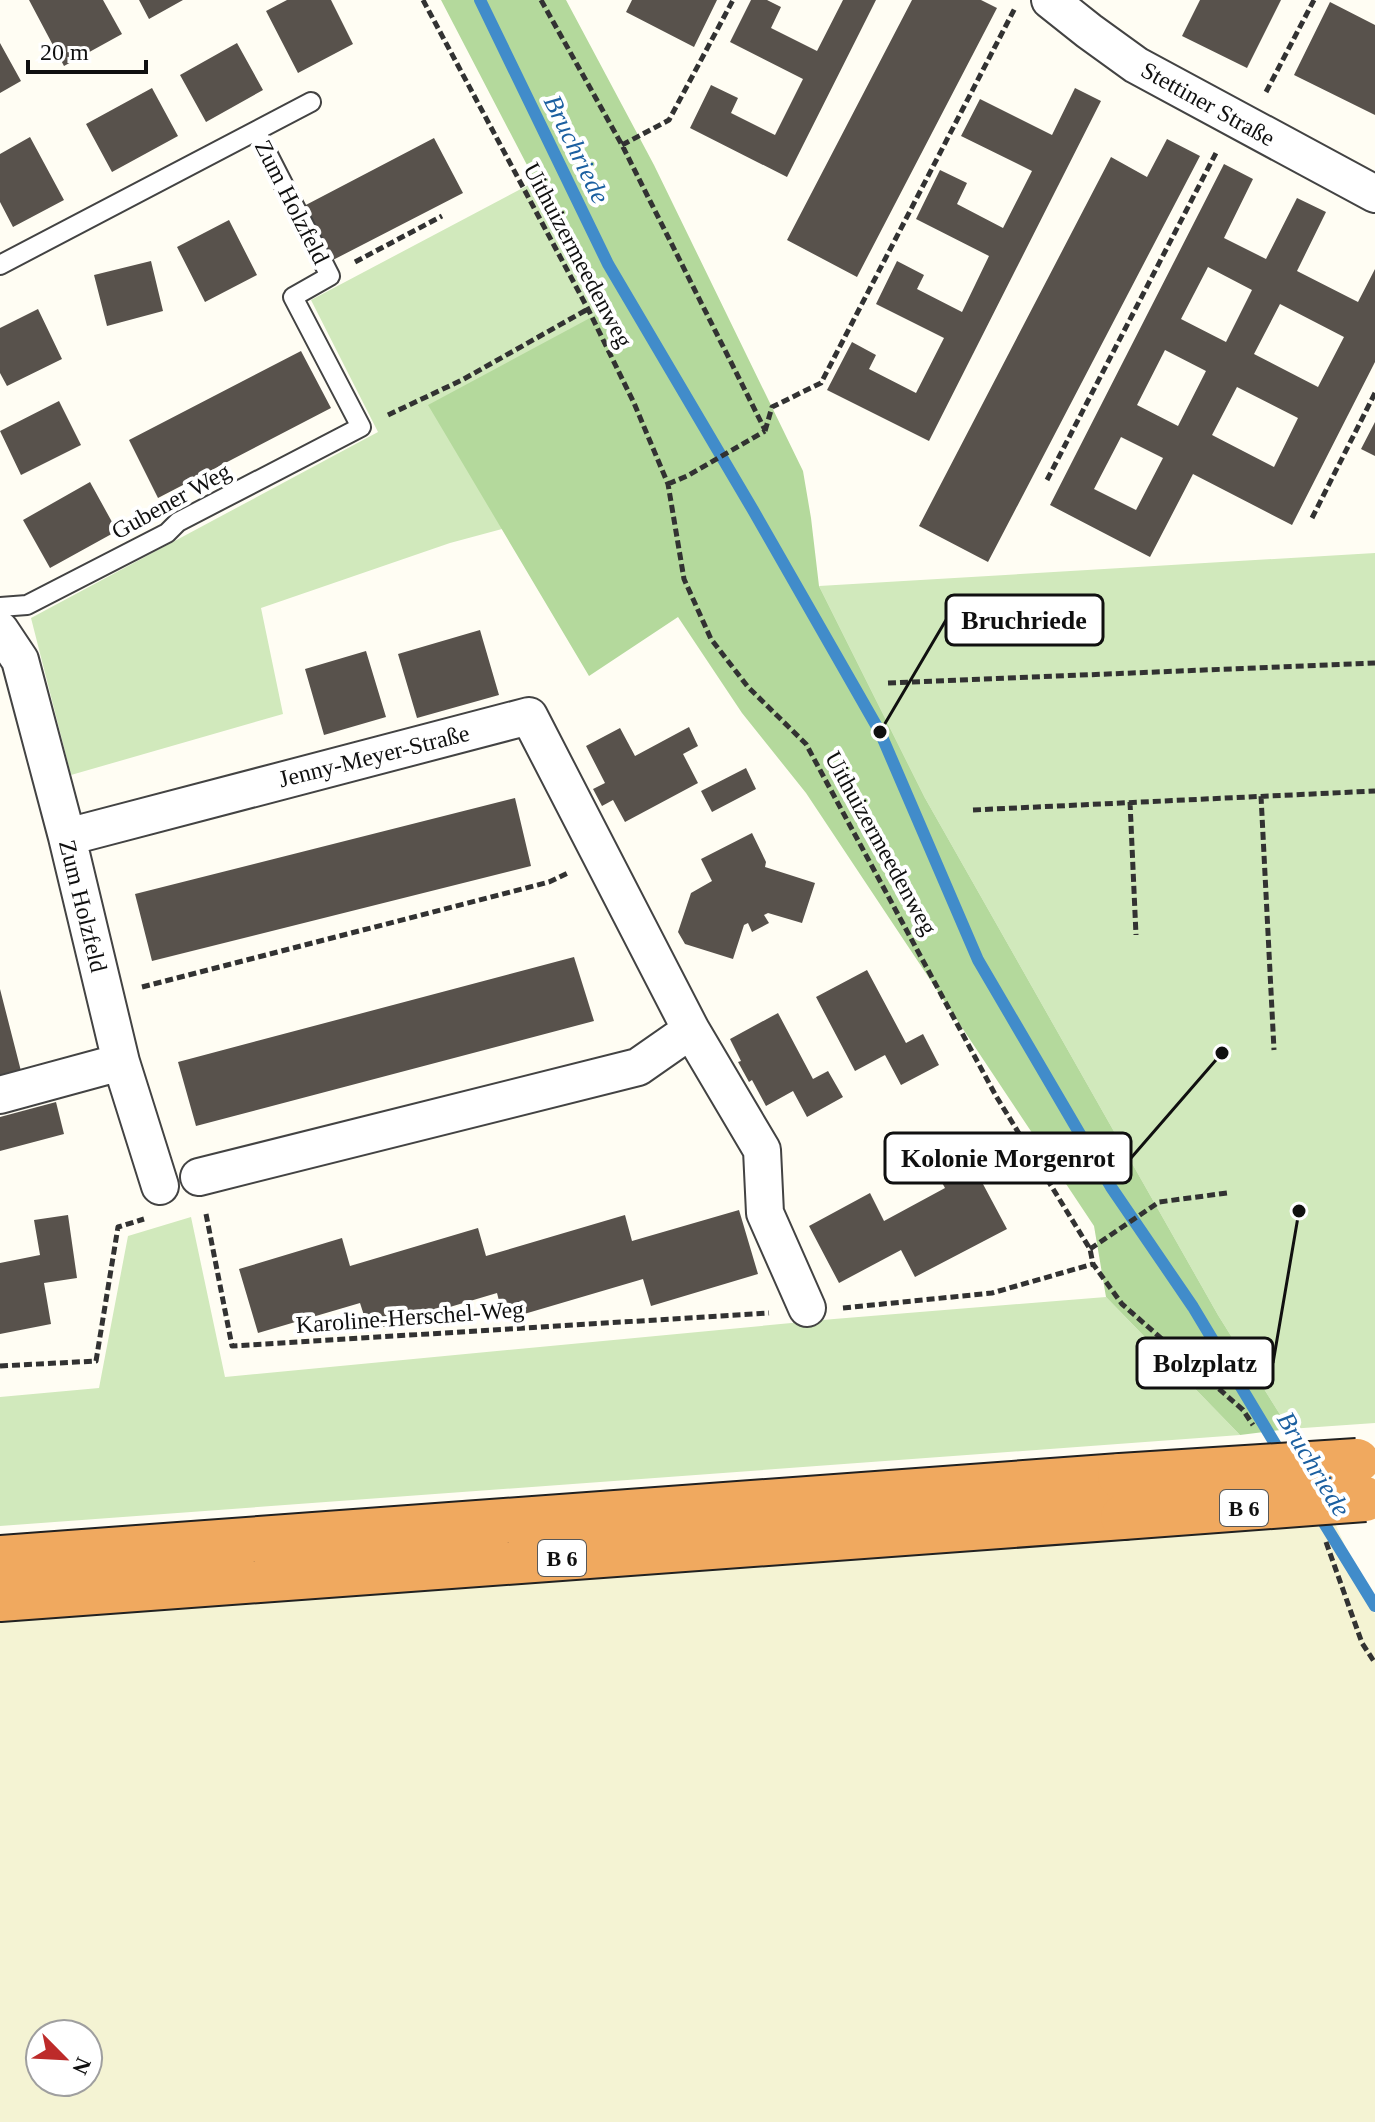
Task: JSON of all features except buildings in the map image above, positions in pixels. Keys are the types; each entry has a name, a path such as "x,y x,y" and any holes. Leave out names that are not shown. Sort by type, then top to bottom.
{"highway":[{"name":"B 6","path":"0,1558 1122,1496 1368,1479"},
{"name":"B 6","path":"0,1599 1122,1496"}],"street":[{"name":"Stettiner Straße","path":"1050,0 1136,65 1375,194"},
{"name":"Zum Holzfeld","path":"0,630 20,660 67,837 121,1062 160,1186"},
{"name":"Jenny-Meyer-Straße","path":"67,837 529,716 691,1030 762,1150 765,1213 807,1308"},
{"path":"199,1177 638,1067 691,1030"},
{"path":"0,1095 121,1062"}],"lane":[{"name":"Zum Holzfeld","path":"0,265 311,102"},
{"name":"Zum Holzfeld","path":"256,131 330,276 293,297 361,427"},
{"name":"Gubener Weg","path":"0,607 27,605 361,427"}],"path":[{"name":"Uithuizermeedenweg","path":"423,0 588,309 634,403 668,484 684,579 711,639 748,687 806,744 996,1096 1090,1249 1093,1264 1122,1304 1243,1410 1259,1435"},
{"path":"541,0 622,145 765,431"},
{"path":"622,145 669,120 733,0"},
{"path":"668,484 765,431 772,407 821,383 1019,0"},
{"path":"1047,480 1223,140 1246,125 1314,0"},
{"path":"330,276 442,216"},
{"path":"361,427 462,380 588,309"},
{"path":"1312,518 1375,393"},
{"path":"888,683 1375,663"},
{"path":"973,810 1375,791"},
{"path":"1261,796 1274,1050"},
{"path":"1130,802 1136,935"},
{"path":"105,996 549,882 602,857"},
{"name":"Karoline-Herschel-Weg","path":"199,1177 232,1346 807,1308 846,1308 992,1293 1093,1264"},
{"path":"0,1366 96,1361 118,1227 144,1219 160,1186"},
{"path":"1090,1249 1159,1202 1227,1193"},
{"path":"1325,1538 1362,1643 1375,1663"}],"green space":[{"path":"441,0 566,0 654,165 803,471 819,586 925,798 1218,1315 1289,1429 1240,1435 1106,1297 1094,1226 806,793 742,713 678,617 589,676 428,405 603,311"},
{"path":"536,181 603,312 502,529 450,543 261,608 283,714 71,775 31,618 378,432 311,300"},
{"path":"1375,553 1375,1423 1289,1429 1218,1315 925,798 819,586"},
{"path":"191,1217 225,1377 834,1319 1106,1297 1240,1435 0,1526 0,1397 99,1388 128,1236"},
{"path":"1331,1514 1375,1614 1375,2122 0,2122 0,1615"}],"waterway":[{"name":"Bruchriede","path":"480,0 608,264 880,732 978,960 1111,1187 1193,1307 1283,1457"},
{"name":"Bruchriede","path":"1316,1510 1375,1606"}],"place":[{"name":"Bruchriede","path":"880,732"},
{"name":"Kolonie Morgenrot","path":"1222,1053"},
{"name":"Bolzplatz","path":"1299,1211"}]}
